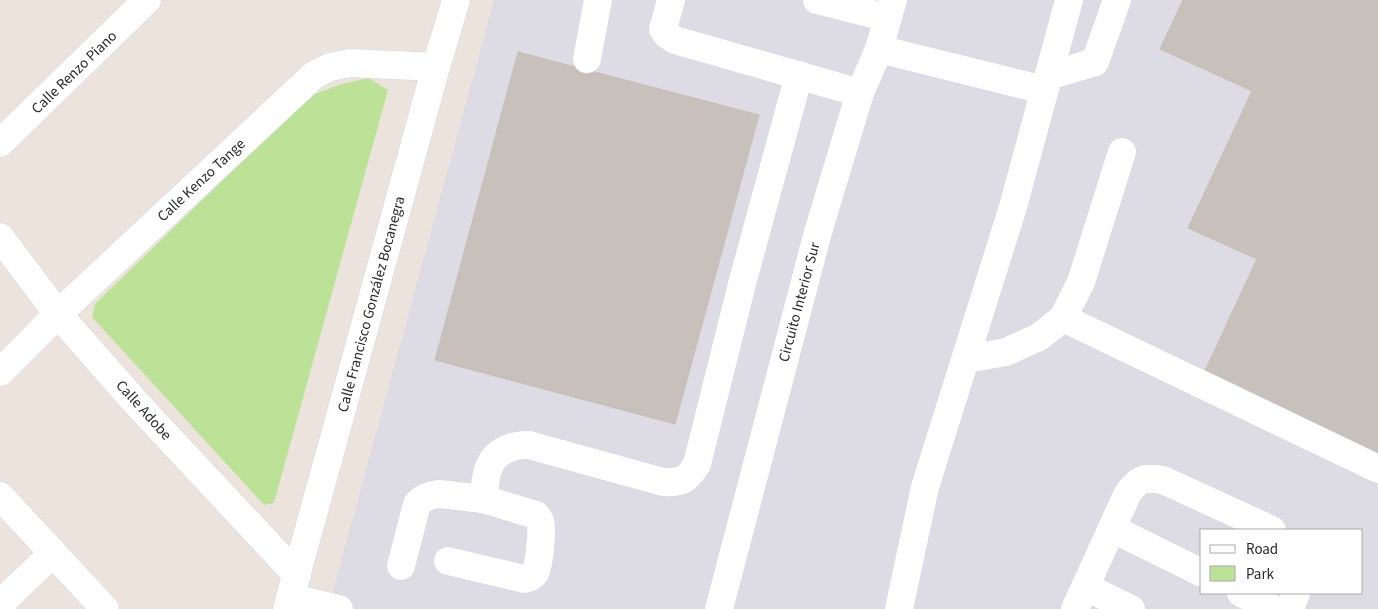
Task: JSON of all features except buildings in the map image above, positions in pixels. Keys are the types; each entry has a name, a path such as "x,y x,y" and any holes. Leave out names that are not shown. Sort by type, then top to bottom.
{"street":[{"name":"Calle Renzo Piano","path":"0,144 147,0"},
{"name":"Calle Francisco González Bocanegra","path":"291,594 456,0"},
{"path":"587,59 598,0"},
{"path":"671,0 663,29 670,38 860,93"},
{"path":"817,0 890,9"},
{"path":"899,609 925,486 1013,207 1069,0"},
{"path":"879,50 1046,83 1095,62 1117,0"},
{"name":"Circuito Interior Sur","path":"719,609 818,232 860,93 879,50 890,9"},
{"name":"Calle Kenzo Tange","path":"0,372 58,314 314,75 330,67 350,63 436,67"},
{"path":"483,499 489,466 504,451 517,445 530,445 663,482 681,482 692,472 697,464 743,280 799,75"},
{"path":"966,359 1006,352 1038,337 1063,318 1081,282 1122,152"},
{"name":"Calle Adobe","path":"0,237 58,314 137,404 291,594"},
{"path":"1063,318 1378,469"},
{"path":"1131,609 1081,598 1127,495 1134,484 1142,479 1163,480 1270,529"},
{"path":"401,566 417,504 422,499 433,495 483,499 536,515 540,521 541,530 537,568 531,577 524,578 448,561"},
{"path":"0,496 105,609"},
{"path":"1113,529 1200,572"},
{"path":"0,604 54,553"},
{"path":"291,594 339,609"},
{"path":"1244,594 1274,609"},
{"path":"1290,609 1296,594"}],"shaded area":[{"path":"494,0 1378,0 1378,609 328,609"}],"green space":[{"path":"368,78 388,90 274,503 264,505 92,317 95,304 310,96 339,85"}]}
